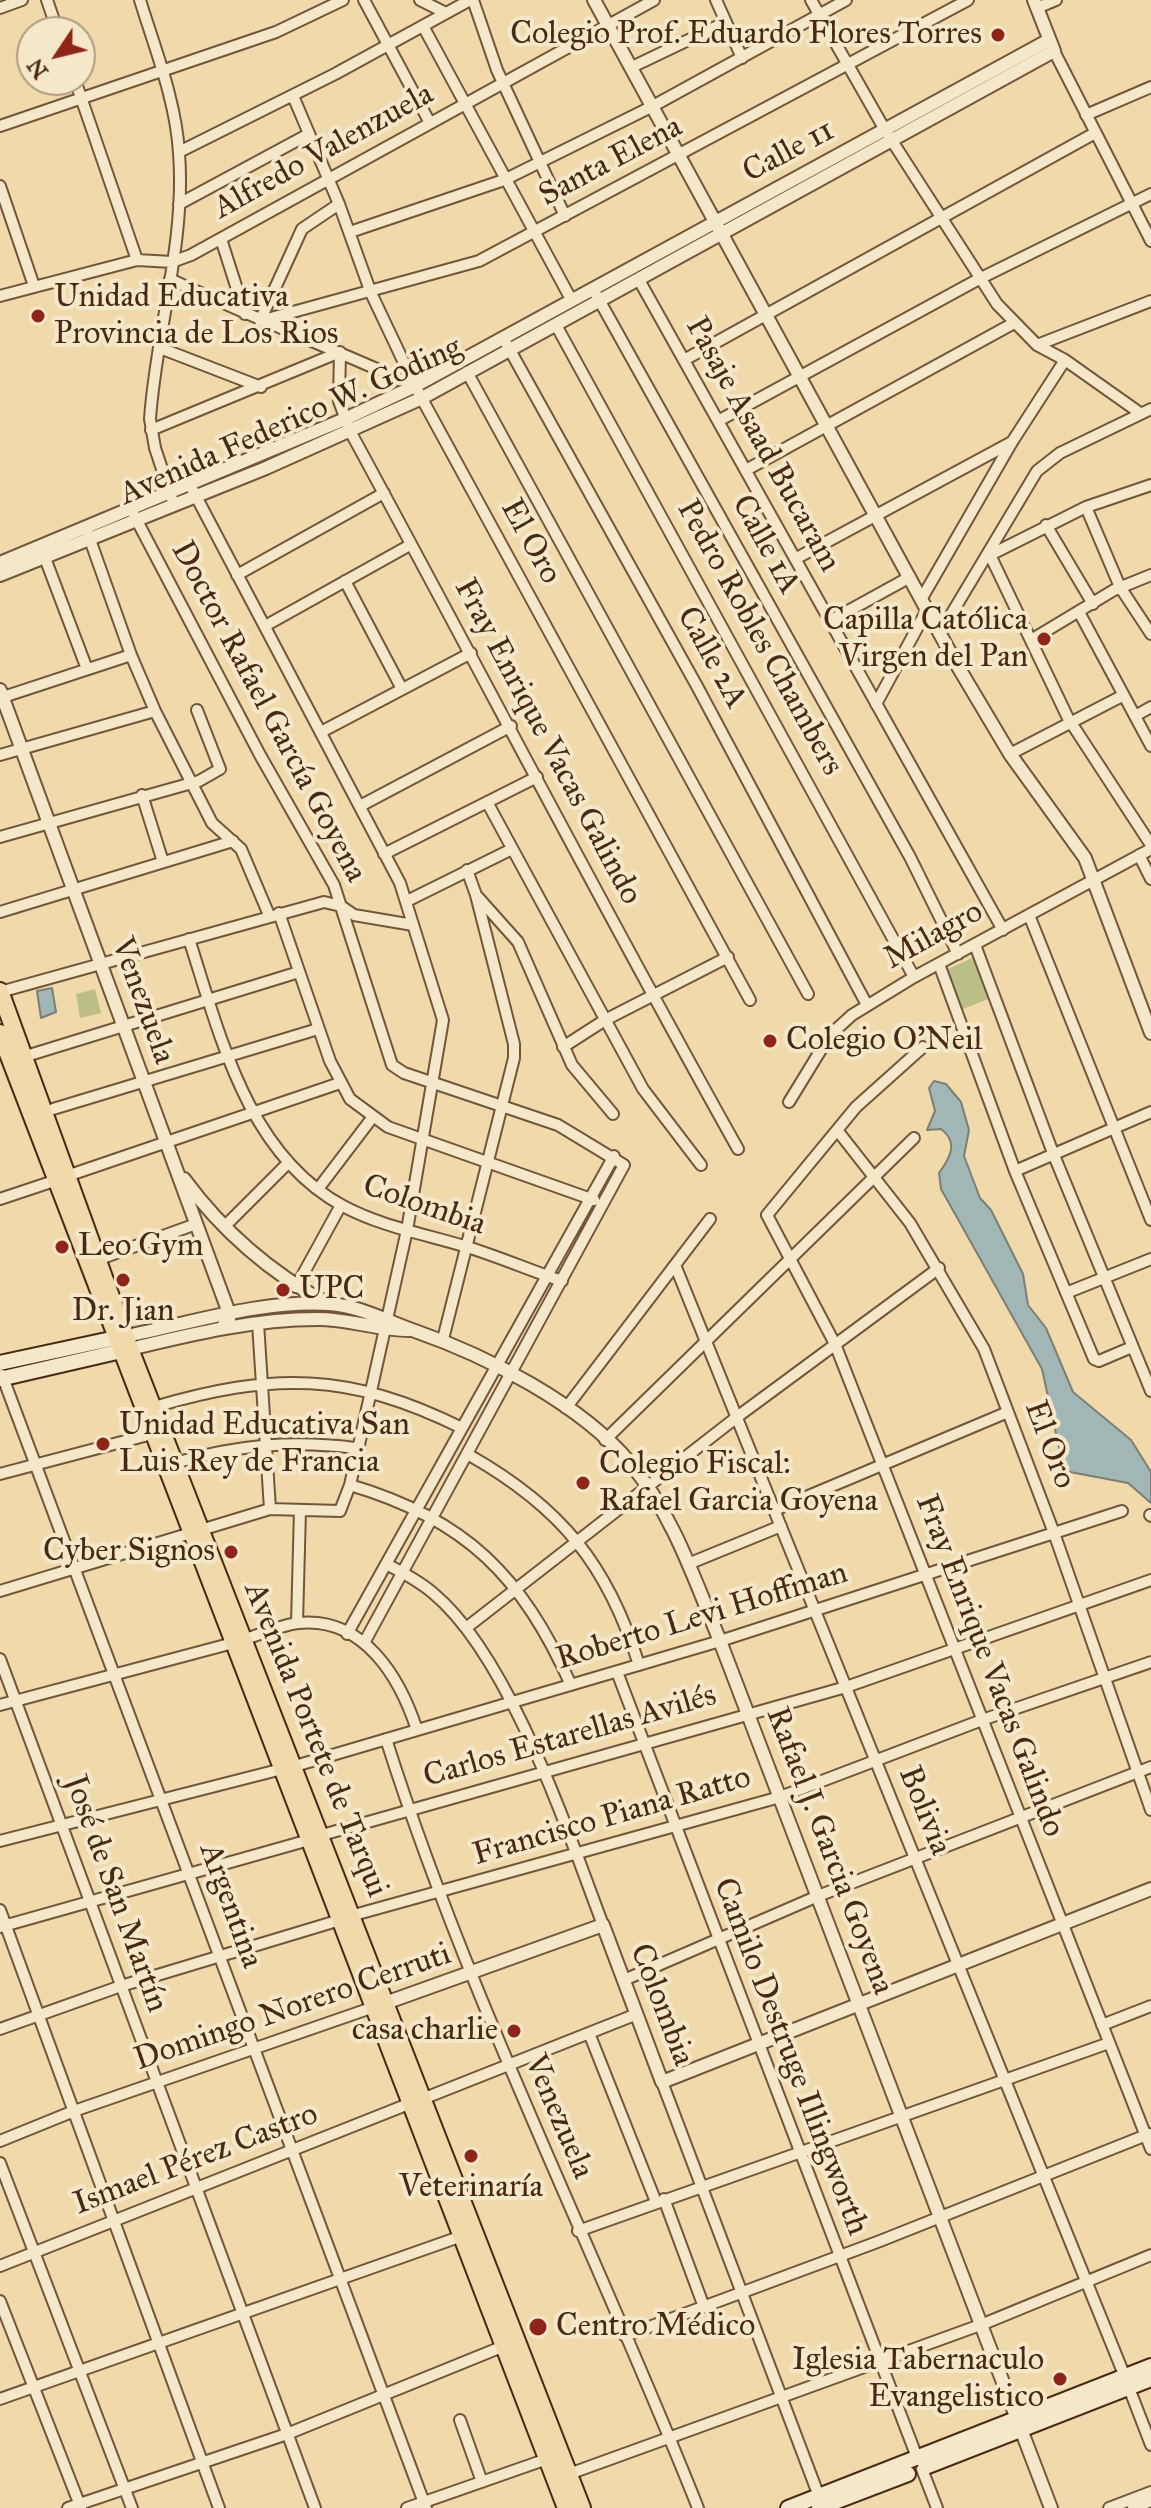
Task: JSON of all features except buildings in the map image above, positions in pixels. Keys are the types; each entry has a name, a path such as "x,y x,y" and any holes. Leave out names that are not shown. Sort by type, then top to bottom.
{"main road":[{"name":"Avenida Portete de Tarqui","path":"0,992 11,1062"},
{"name":"Avenida Portete de Tarqui","path":"0,1033 97,1260 122,1344 154,1407 197,1533"},
{"name":"Avenida Portete de Tarqui","path":"61,1178 152,1434 197,1533 418,2101 582,2508"},
{"path":"1,1372 122,1344"},
{"name":"Avenida Portete de Tarqui","path":"418,2101 462,2236 566,2508"},
{"path":"788,2508 821,2505 1127,2382 1151,2366"},
{"path":"1127,2382 1151,2379"}],"street":[{"path":"0,8 22,0"},
{"path":"140,0 161,70 179,152 179,204 152,390 151,430 174,505"},
{"path":"0,126 276,32 343,0"},
{"path":"364,0 430,123"},
{"path":"420,0 446,13"},
{"path":"179,152 293,96 472,0 504,82 565,216"},
{"path":"716,0 742,58"},
{"path":"811,0 888,135 979,279 1014,323 1037,345 1146,411"},
{"path":"350,232 504,180 653,106 846,0"},
{"name":"Santa Elena","path":"260,321 479,261 968,0"},
{"path":"1056,0 1035,4 1052,46 1151,241"},
{"name":"Alfredo Valenzuela","path":"0,296 137,260 172,262 221,239 649,1"},
{"path":"595,2 717,220 940,633 1010,754 1085,858 1091,881 1151,1033"},
{"path":"632,67 726,22"},
{"path":"423,26 572,301"},
{"path":"888,135 1052,46"},
{"path":"1086,115 1151,87"},
{"name":"El Oro","path":"293,96 339,204 371,293 418,392 750,1000"},
{"path":"81,98 137,260"},
{"path":"684,360 1095,133"},
{"path":"179,204 309,134"},
{"name":"Calle 11","path":"717,220 888,135"},
{"name":"Avenida Federico W. Goding","path":"0,575 196,497 467,372 572,301 639,280 888,135"},
{"path":"0,186 34,286"},
{"path":"718,421 979,279 1131,201 1151,194"},
{"path":"260,321 302,229 339,204"},
{"name":"Avenida Federico W. Goding","path":"507,344 556,325 596,295 717,220"},
{"path":"221,239 245,314"},
{"path":"170,279 260,321 340,352 418,392 507,344"},
{"name":"Pasaje Asaad Bucaram","path":"639,280 1003,930"},
{"name":"Calle 1A","path":"596,295 910,857 958,954"},
{"path":"1037,345 1151,301"},
{"path":"746,470 1014,323"},
{"name":"Pedro Robles Chambers","path":"556,325 914,977"},
{"name":"Calle 2A","path":"507,344 698,688 867,1005"},
{"path":"160,348 261,387"},
{"path":"151,430 340,352"},
{"name":"Fray Enrique Vacas Galindo","path":"340,352 338,389 348,425 653,997 738,1149"},
{"path":"876,704 925,603 1012,442 1065,360"},
{"path":"467,372 808,994"},
{"path":"940,633 1043,465 1146,411"},
{"name":"Avenida Federico W. Goding","path":"0,563 189,483 348,425"},
{"path":"795,559 1012,442"},
{"path":"0,1591 270,1509 340,1511 350,1485 355,1448 371,1391 425,1143 443,1020 407,901 189,483"},
{"path":"990,555 1086,507 1151,485"},
{"path":"237,575 384,493"},
{"path":"1086,507 1120,587 1151,634"},
{"name":"Doctor Rafael García Goyena","path":"131,508 260,755 334,885 392,1065 558,1125 614,1156 624,1165 604,1205"},
{"path":"1046,525 1093,604"},
{"path":"86,527 131,655 155,711 212,823 241,849 274,914 340,1083 350,1099 372,1118 425,1143 604,1205 364,1643"},
{"path":"265,626 410,545"},
{"path":"990,555 1072,722 1151,847"},
{"path":"45,558 87,669"},
{"path":"1031,640 1120,587 1151,575"},
{"path":"830,621 910,577"},
{"path":"345,581 402,689"},
{"path":"1079,612 1151,746"},
{"path":"321,732 471,653"},
{"path":"1,695 131,655"},
{"name":"Venezuela","path":"1,695 229,1313"},
{"path":"1010,754 1122,696"},
{"path":"1135,716 1151,707"},
{"path":"0,837 199,781 221,766 197,710"},
{"path":"0,755 155,711"},
{"path":"360,806 511,726"},
{"path":"384,854 537,777"},
{"path":"142,795 163,862"},
{"path":"487,802 643,1089 701,1165"},
{"path":"0,912 233,841"},
{"name":"Milagro","path":"789,1102 830,1035 867,1005 1151,847"},
{"path":"407,901 512,849"},
{"path":"1139,855 1151,879"},
{"path":"443,1339 514,1058 514,1044 467,870"},
{"path":"324,902 334,885"},
{"path":"476,895 518,942 572,1065 613,1114"},
{"path":"0,992 324,902 341,906 354,915 413,925"},
{"path":"1029,915 1151,1220"},
{"name":"Colombia","path":"189,939 252,1114 288,1163 341,1205 562,1281"},
{"path":"975,945 1053,1153 1132,1347 1146,1364 1151,1391"},
{"path":"563,1047 605,1020 728,957"},
{"path":"939,964 1015,1171 1094,1359 1099,1361 1132,1347"},
{"path":"11,1062 299,972"},
{"path":"53,1109 318,1029"},
{"path":"837,1130 877,1086 923,1047"},
{"path":"0,1199 340,1083"},
{"path":"1015,1171 1151,1112"},
{"path":"318,1189 372,1118"},
{"name":"El Oro","path":"837,1130 875,1175 939,1268 984,1349 1054,1533 1151,1810"},
{"name":"Fray Enrique Vacas Galindo","path":"837,1130 768,1209 767,1215 835,1344 1109,2043 1148,2134 1151,2149"},
{"path":"605,1440 914,1138"},
{"path":"347,1634 614,1156"},
{"path":"224,1227 288,1163"},
{"path":"175,1167 224,1227 296,1287 328,1304"},
{"path":"296,1287 341,1205"},
{"path":"566,1408 710,1219"},
{"path":"97,1260 196,1224"},
{"path":"1066,1293 1151,1259"},
{"name":"Bolivia","path":"675,1265 1151,2445"},
{"path":"466,1628 737,1417 939,1268"},
{"name":"Rafael J. Garcia Goyena","path":"122,1344 229,1313 328,1304 385,1324 443,1339 497,1365 566,1408 629,1461 648,1487 688,1564 720,1641 1051,2508"},
{"path":"222,1328 229,1319 229,1313"},
{"name":"Rafael J. Garcia Goyena","path":"122,1344 258,1323 320,1319 385,1324"},
{"path":"258,1323 270,1509"},
{"name":"Argentina","path":"1,1372 117,1675 425,2505"},
{"path":"154,1407 207,1391 262,1382 316,1382 371,1391 418,1406 462,1428"},
{"path":"775,1510 1008,1412"},
{"path":"0,1474 152,1434"},
{"path":"175,1463 220,1450 266,1443 311,1442 355,1448"},
{"path":"469,1455 510,1478 546,1507 579,1541 605,1579 625,1621 639,1665"},
{"path":"350,1485 434,1518 493,1562 517,1589 548,1635 571,1685"},
{"path":"297,1623 300,1510"},
{"name":"Roberto Levi Hoffman","path":"0,1841 63,1828 288,1768 617,1672 1122,1511"},
{"path":"688,1564 781,1526"},
{"name":"Colombia","path":"386,1564 433,1593 466,1628 489,1661 542,1772 577,1855 821,2505"},
{"name":"Carlos Estarellas Avilés","path":"3,1926 846,1687 1151,1580"},
{"path":"0,1705 297,1623 328,1627 364,1643 394,1673 405,1693 417,1730"},
{"name":"José de San Martín","path":"0,1659 315,2508"},
{"name":"Francisco Piana Ratto","path":"0,2029 221,1955 780,1797 877,1763 982,1720 1151,1662"},
{"name":"Camilo Destruge Illingworth","path":"617,1672 838,2257 937,2508"},
{"name":"Venezuela","path":"386,1739 409,1811 507,2065 698,2508"},
{"path":"624,1980 818,1896 1151,1767"},
{"path":"662,2082 1151,1889"},
{"path":"0,1910 3,1926 219,2508"},
{"name":"Domingo Norero Cerruti","path":"0,2141 74,2111 256,2050 603,1925"},
{"path":"1102,2025 1151,2006"},
{"name":"Ismael Pérez Castro","path":"0,2266 637,2014"},
{"path":"589,2033 704,2307"},
{"path":"578,2231 1109,2043"},
{"path":"625,2336 838,2257 1148,2134"},
{"path":"0,2163 132,2508"},
{"path":"0,2399 462,2236"},
{"path":"569,2474 983,2324 1151,2255"},
{"path":"0,2301 80,2506"},
{"path":"68,2508 287,2434 504,2346"},
{"path":"460,2420 482,2482"},
{"path":"407,2508 425,2505 547,2459"},
{"path":"1109,2508 1151,2492"},
{"path":"1133,2508 1151,2501"}],"green space":[{"path":"974,957 988,999 961,1010 948,969"},
{"path":"95,989 101,1013 80,1018 76,994"}],"shaded area":[{"path":"52,988 56,1012 41,1018 37,991"},
{"path":"934,1081 946,1084 961,1102 969,1130 964,1156 980,1198 991,1210 1023,1274 1028,1305 1046,1328 1073,1392 1131,1440 1151,1472 1151,1503 1128,1483 1070,1472 1063,1466 1042,1369 941,1189 939,1173 949,1156 951,1145 947,1134 941,1129 927,1130 935,1111 929,1088"}],"place":[{"name":"Colegio Prof. Eduardo Flores Torres","path":"998,35"},
{"name":"Unidad Educativa Provincia de Los Rios","path":"38,316"},
{"name":"Capilla Católica Virgen del Pan","path":"1044,639"},
{"name":"Colegio O'Neil","path":"770,1041"},
{"name":"Leo Gym","path":"62,1247"},
{"name":"Dr. Jian","path":"123,1280"},
{"name":"UPC","path":"283,1290"},
{"name":"Unidad Educativa San Luis Rey de Francia","path":"103,1444"},
{"name":"Colegio Fiscal: Rafael Garcia Goyena","path":"583,1483"},
{"name":"Cyber Signos","path":"231,1552"},
{"name":"casa charlie","path":"514,2031"},
{"name":"Veterinaría","path":"471,2156"},
{"name":"Centro Médico","path":"538,2327"},
{"name":"Iglesia Tabernaculo Evangelistico","path":"1060,2379"}]}
